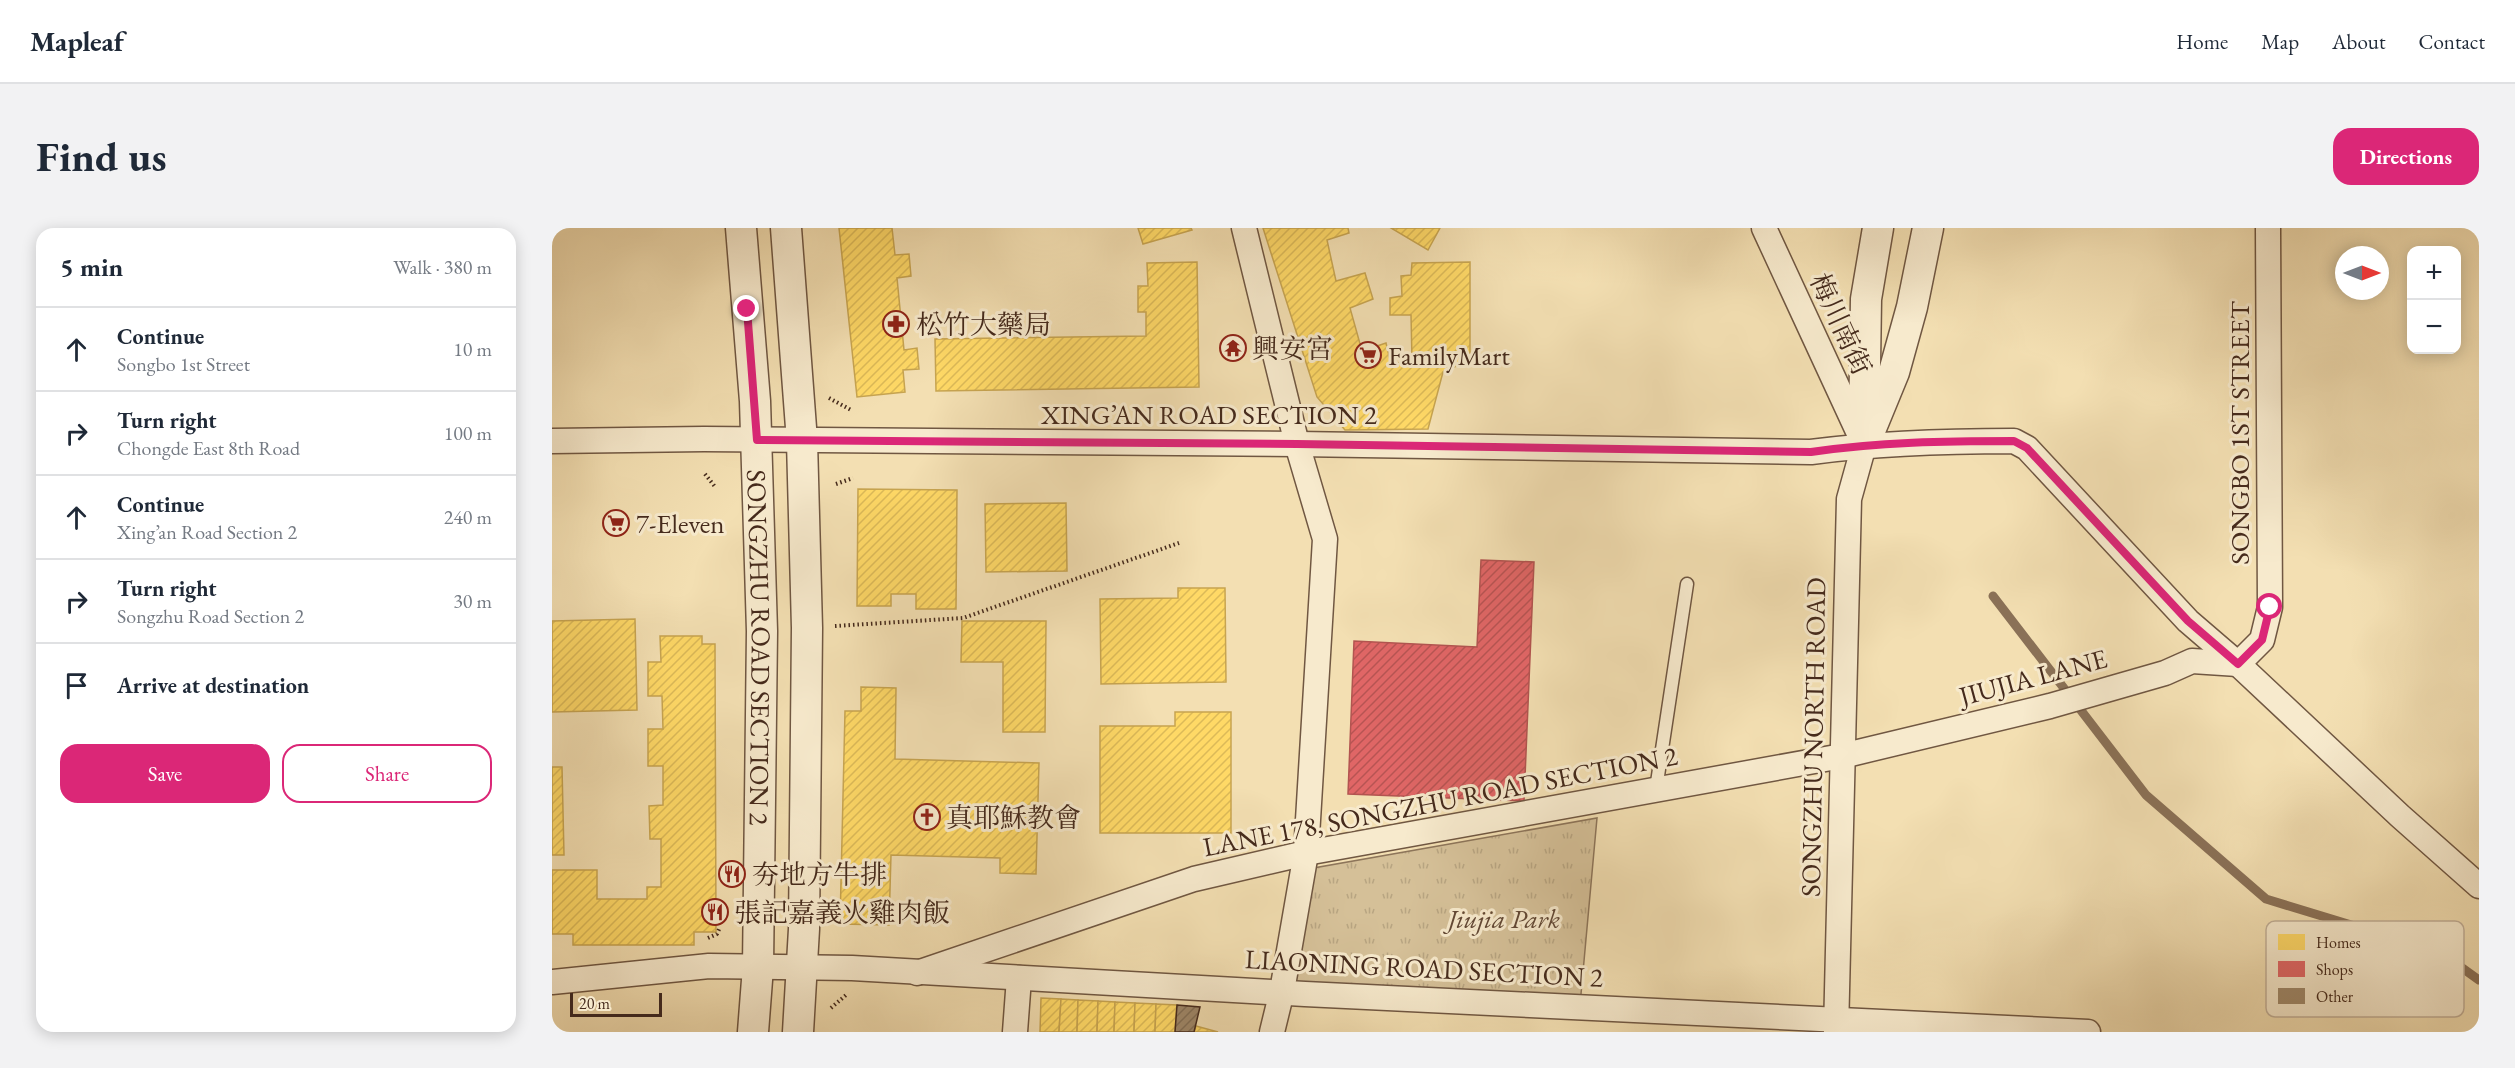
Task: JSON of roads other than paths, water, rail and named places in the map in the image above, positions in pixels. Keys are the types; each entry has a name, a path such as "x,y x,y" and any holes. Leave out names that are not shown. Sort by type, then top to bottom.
{"street":[{"name":"SONGZHU ROAD SECTION 2","path":"741,228 757,440 762,631 758,967 753,1032"},
{"name":"SONGZHU ROAD SECTION 2","path":"786,228 802,441 807,628 803,968 798,1032"},
{"path":"1244,228 1297,444 1325,539 1306,853 1282,992 1272,1032"},
{"name":"梅川南街","path":"1764,228 1864,445"},
{"path":"1864,445 1866,299 1878,228"},
{"path":"1864,445 1894,372 1912,307 1928,228"},
{"name":"SONGBO 1ST STREET","path":"2238,664 2262,640 2270,607 2268,228"},
{"name":"XING’AN ROAD SECTION 2","path":"552,441 757,440 1297,444 1811,452 1864,445 2014,441 2027,448 2188,621 2238,664 2400,816 2479,886"},
{"name":"SONGZHU NORTH ROAD","path":"1836,1026 1848,499 1864,445"},
{"name":"JIUJIA LANE","path":"1842,756 2050,706 2165,673 2192,661 2238,664"},
{"name":"LANE 178, SONGZHU ROAD SECTION 2","path":"917,973 1194,879 1306,853 1842,756"},
{"name":"LIAONING ROAD SECTION 2","path":"552,982 709,966 852,968 1836,1026 2088,1032"},
{"path":"1015,1032 1018,978"}],"lane":[{"path":"1656,789 1687,584"}],"waterway":[{"path":"1993,596 2146,795 2266,899 2338,921"},
{"path":"2464,969 2479,980"}],"place":[{"name":"松竹大藥局","path":"896,324"},
{"name":"興安宮","path":"1233,348"},
{"name":"FamilyMart","path":"1368,355"},
{"name":"7-Eleven","path":"616,523"},
{"name":"真耶穌教會","path":"927,817"},
{"name":"夯地方牛排","path":"732,874"},
{"name":"張記嘉義火雞肉飯","path":"715,912"}],"park label":[{"name":"Jiujia Park","path":"1504,918"}]}
